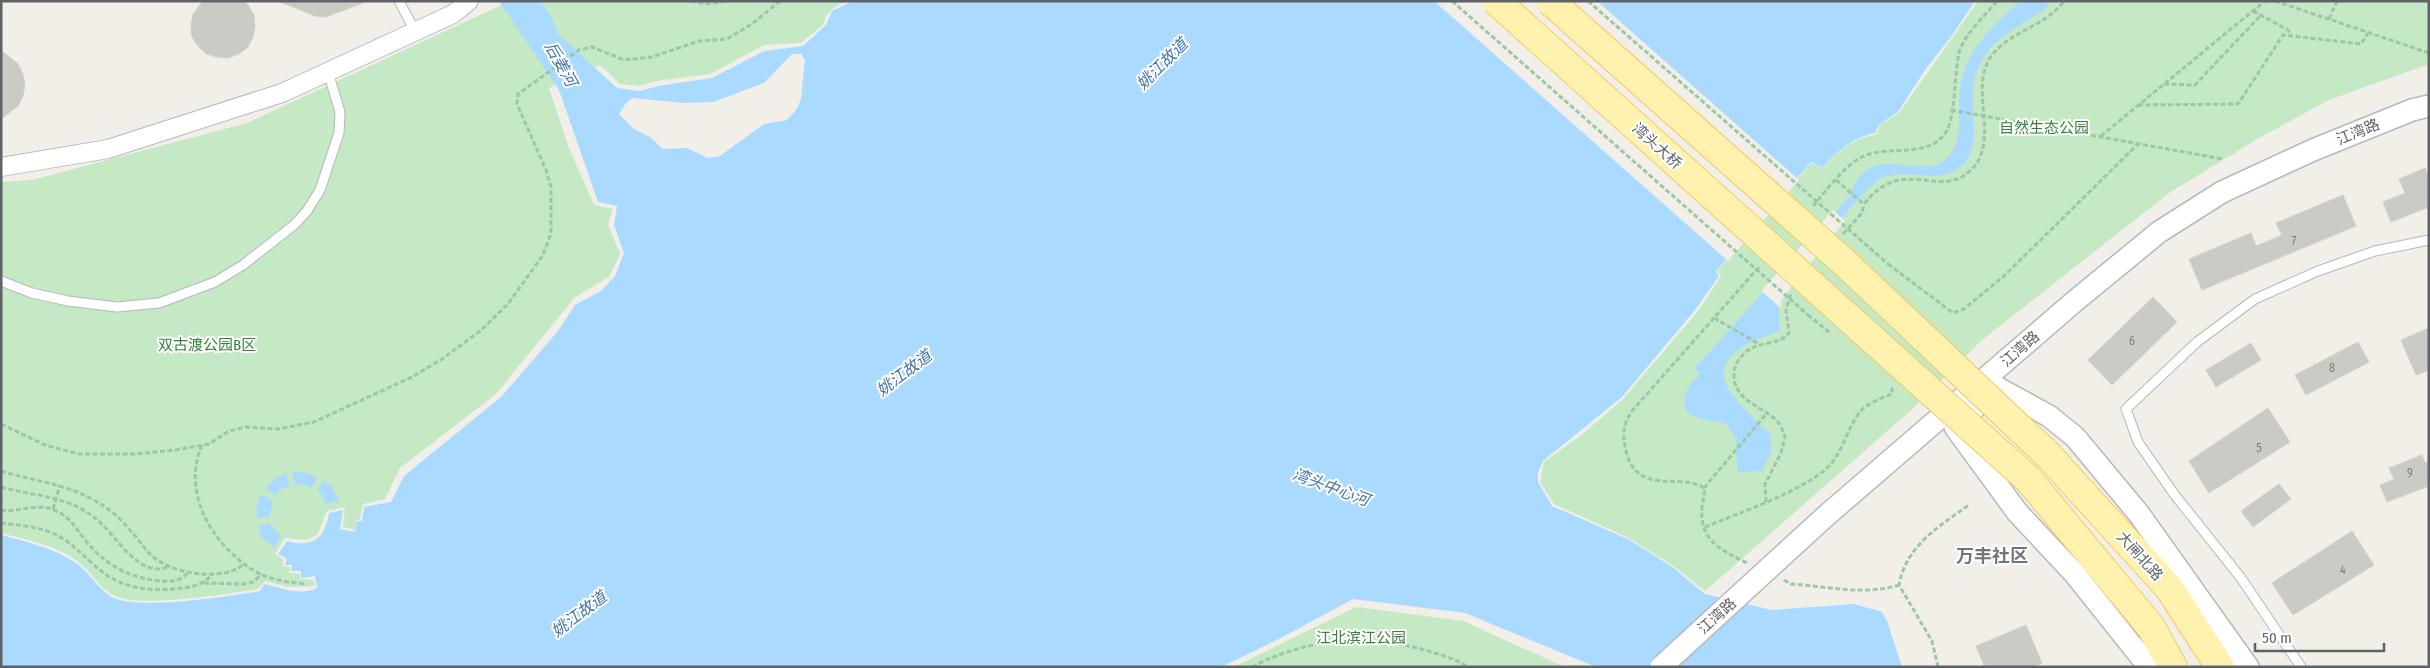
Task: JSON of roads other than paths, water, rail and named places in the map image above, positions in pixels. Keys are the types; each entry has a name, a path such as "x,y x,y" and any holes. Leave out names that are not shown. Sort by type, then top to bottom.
{"main road":[{"name":"湾头大桥","path":"1496,1 1807,298 2028,479 2151,628 2173,667"},
{"name":"大闸北路","path":"1550,1 1846,264 2048,455 2169,588 2220,667"}],"street":[{"path":"1,167 108,149 282,93 453,14 467,3"},
{"name":"江湾路","path":"1661,667 1827,516 2074,301 2159,232 2222,192 2313,150 2412,110 2429,106"},
{"path":"2149,667 2074,573 2017,512 1955,427 1996,387 2049,416 2075,437 2139,514 2248,667"}],"lane":[{"path":"399,1 415,31"},
{"path":"1,281 32,293 68,301 117,307 159,303 215,282 243,265 294,225 307,211 320,190 339,133 340,112 328,72"},
{"path":"2301,667 2241,578 2174,494 2138,442 2126,409 2197,342 2255,299 2318,271 2374,252 2429,240"}],"water":[{"path":"499,1 540,1 552,18 558,34 617,88 640,91 658,86 712,78 764,51 803,46 826,25 832,11 853,1 1975,1 1953,34 1925,70 1898,112 1880,124 1875,133 1860,138 1846,146 1822,168 1811,162 1716,271 1719,276 1695,310 1622,397 1543,461 1538,473 1538,482 1552,506 1628,539 1671,566 1705,594 1772,610 1854,604 1882,612 1887,621 1902,667 1596,667 1465,613 1353,599 1279,639 1221,667 1,667 1,535 42,547 70,559 79,565 107,594 124,601 161,603 206,599 260,591 264,584 298,591 317,588 315,576 301,578 301,571 291,571 292,565 285,565 287,559 278,554 287,541 304,543 316,539 324,529 329,513 343,510 340,529 355,532 357,521 362,521 364,507 391,502 404,476 501,397 558,331 575,305 601,291 615,276 624,253 614,225 617,206 598,202 559,90","holes":["792,54 801,54 805,60 801,99 797,109 787,120 764,124 720,156 708,158 687,148 663,149 650,137 634,129 619,114 626,103 633,98 683,103 713,102 764,83"]},
{"path":"2022,1 2050,1 2046,9 2002,37 1982,59 1976,73 1973,90 1974,136 1967,160 1959,169 1939,176 1893,175 1882,178 1873,184 1846,214 1778,299 1780,329 1747,344 1729,359 1724,370 1725,382 1731,393 1771,435 1771,453 1762,471 1738,472 1735,436 1726,424 1700,419 1686,411 1685,395 1700,374 1695,368 1849,197 1857,179 1862,173 1875,166 1885,164 1930,166 1940,163 1949,156 1954,149 1959,131 1961,82 1970,58 1984,36"},
{"path":"292,472 302,472 318,477 311,488 303,484 296,485"},
{"path":"286,473 290,486 280,490 276,495 266,488 276,478"},
{"path":"324,480 332,487 339,501 325,504 322,495 317,490"},
{"path":"260,494 273,501 270,516 257,519 257,506"},
{"path":"270,523 281,537 274,547 262,538 258,526"}],"district":[{"name":"万丰社区","path":"1992,556"}],"water label":[{"name":"后姜河","path":"561,64"},
{"name":"姚江故道","path":"1162,64"},
{"name":"姚江故道","path":"904,373"},
{"name":"湾头中心河","path":"1331,487"},
{"name":"姚江故道","path":"579,614"}],"park label":[{"name":"自然生态公园","path":"2044,128"},
{"name":"双古渡公园B区","path":"207,345"},
{"name":"江北滨江公园","path":"1361,638"}]}
